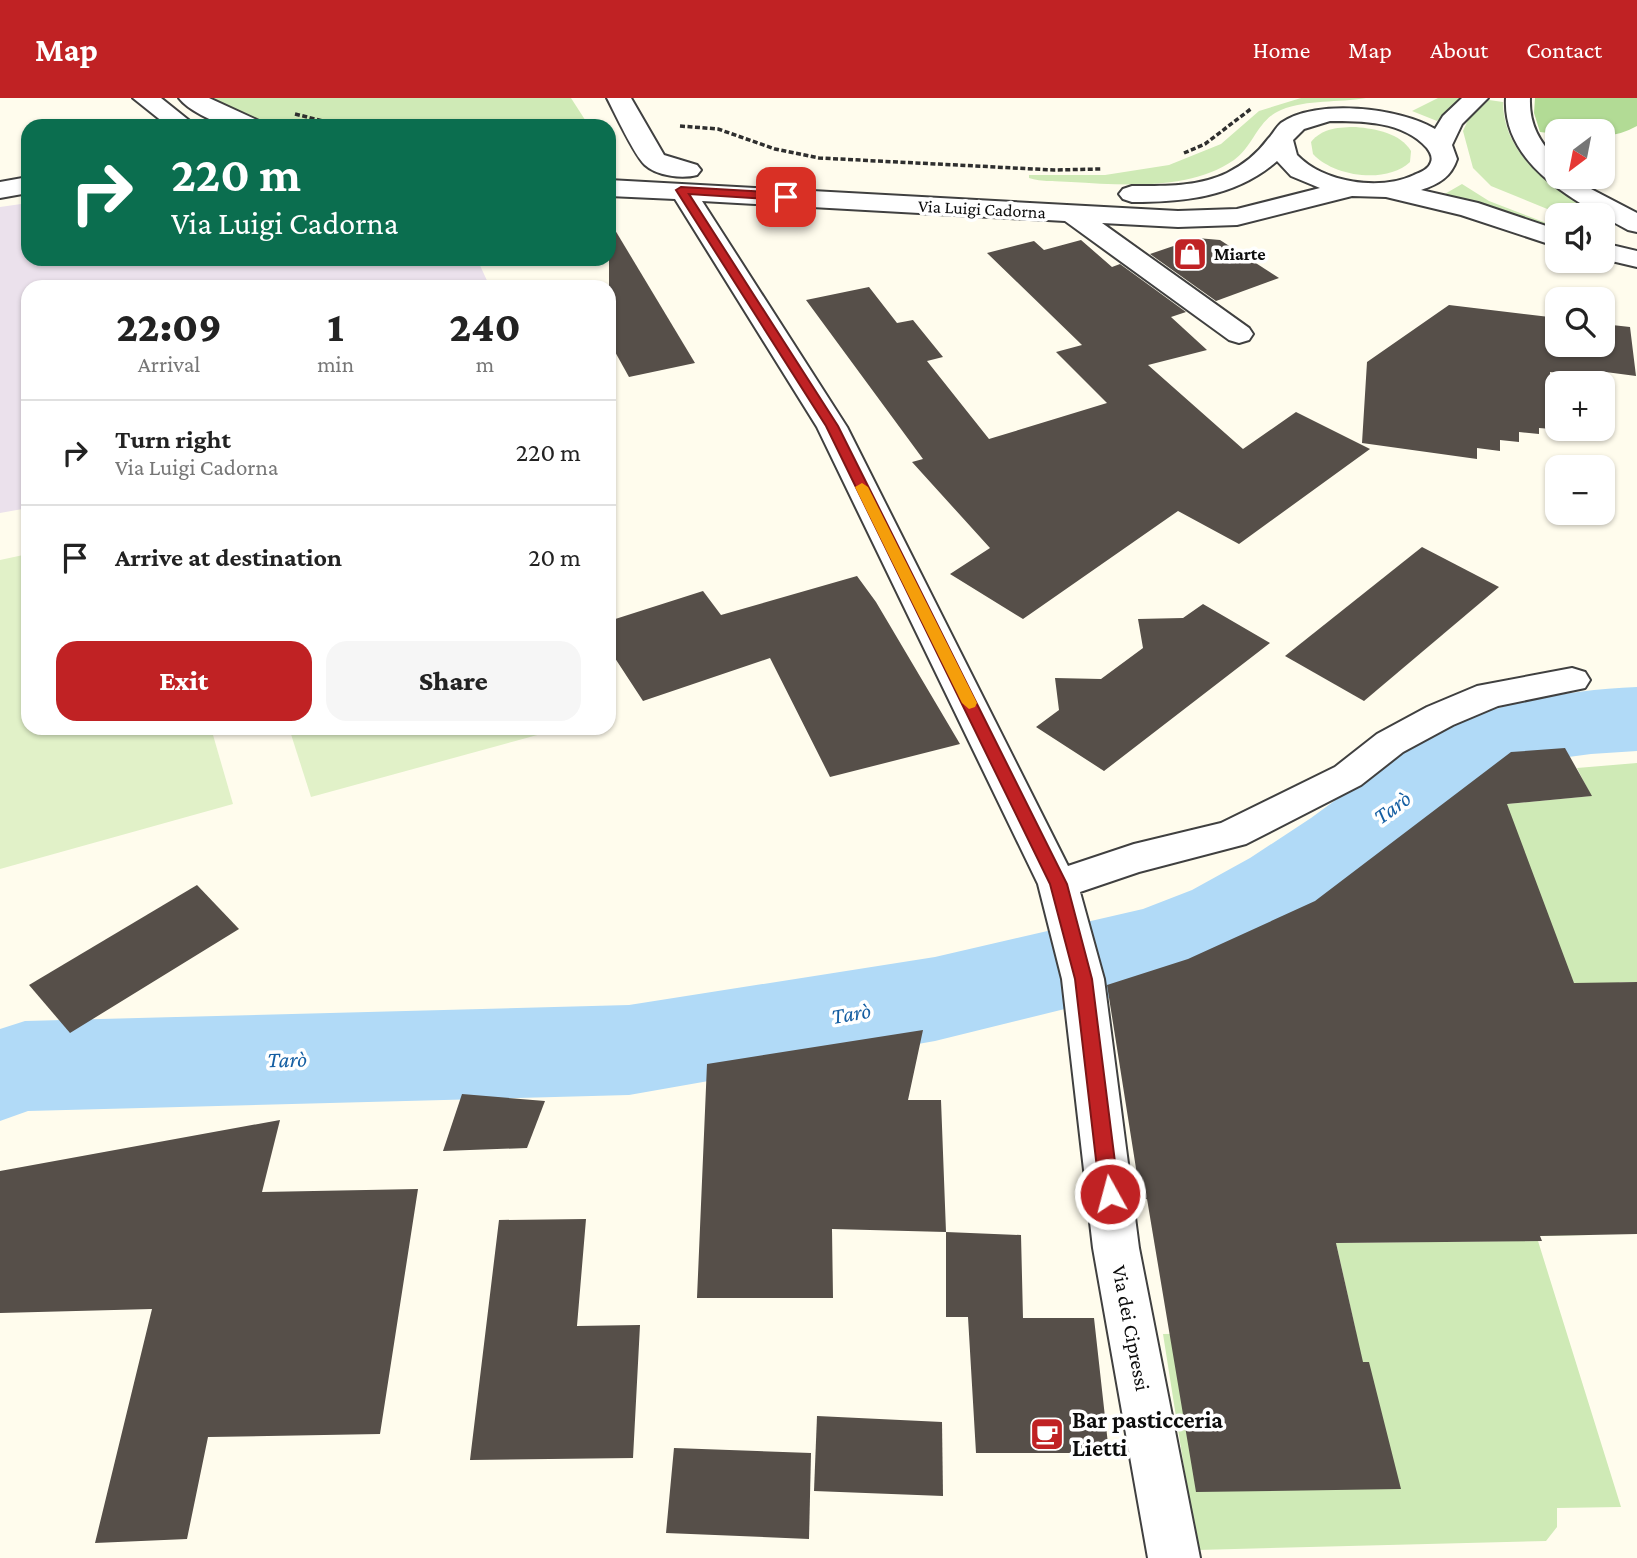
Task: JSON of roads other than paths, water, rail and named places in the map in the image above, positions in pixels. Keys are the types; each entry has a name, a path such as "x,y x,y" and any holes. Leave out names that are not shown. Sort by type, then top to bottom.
{"street":[{"path":"191,98 233,119"},
{"path":"619,98 654,160 669,167 685,180"},
{"path":"1344,114 1388,106 1406,98"},
{"path":"1382,190 1410,186 1432,178 1443,165 1441,151 1452,121 1476,98"},
{"path":"1518,98 1517,113 1529,143 1545,163"},
{"path":"145,99 151,119"},
{"path":"145,99 174,119"},
{"path":"1344,114 1372,116 1420,131 1472,182 1545,215"},
{"name":"Via Luigi Cadorna","path":"616,187 685,180 1162,194 1207,188 1240,177 1261,164 1289,128 1306,119 1344,114"},
{"path":"1281,141 1283,154 1302,171 1316,178 1352,188 1382,190 1448,203 1545,235"},
{"name":"Via Luigi Cadorna","path":"616,167 685,180 1073,214 1178,219 1237,216 1352,188"},
{"name":"Via dei Cipressi","path":"685,180 832,426 1059,884 1083,979 1116,1248 1174,1558"},
{"path":"0,190 21,186"},
{"path":"1576,189 1637,224"},
{"path":"1073,214 1239,334"},
{"path":"1615,237 1637,242"},
{"path":"1615,254 1637,259"},
{"path":"1059,884 1134,859 1232,834 1348,776 1390,743 1440,716 1490,695 1572,680"}],"waterway":[{"name":"Tarò","path":"0,1075 25,1066 629,1050 935,999 1158,946 1228,918 1286,885 1346,844 1460,757 1502,740 1546,728 1637,719"}],"place":[{"name":"Miarte","path":"1190,254"},
{"name":"Bar pasticceria Lietti","path":"1047,1434"}]}
